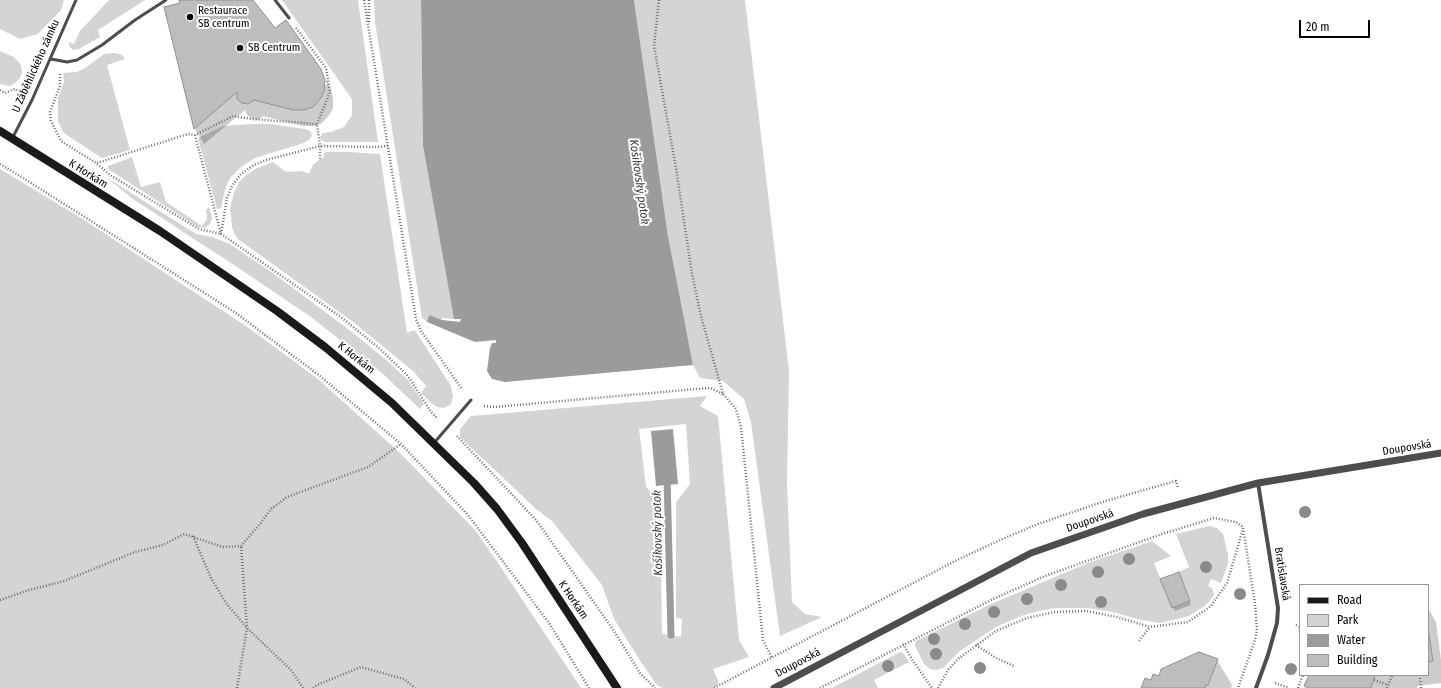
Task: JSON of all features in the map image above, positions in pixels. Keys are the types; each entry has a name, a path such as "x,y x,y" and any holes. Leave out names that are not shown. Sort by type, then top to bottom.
{"main road":[{"name":"K Horkám","path":"0,131 160,231 277,311 392,402 474,483 501,515 618,688"}],"street":[{"name":"Doupovská","path":"774,688 1031,554 1143,514 1258,484 1441,453"},
{"name":"Bratislavská","path":"1256,688 1272,643 1277,623 1278,608 1258,484"}],"lane":[{"name":"U Záběhlického zámku","path":"12,139 51,59 76,0"},
{"path":"51,59 64,62 77,60 102,45 135,20 166,0"},
{"path":"275,0 288,18"},
{"path":"434,443 470,400"}],"path":[{"path":"364,0 416,318 421,331 470,400 478,406 495,407 710,388 723,394 736,409 741,427 763,640 772,658"},
{"path":"369,0 369,32"},
{"path":"659,0 654,46 676,168 692,274 701,316 723,394"},
{"path":"288,18 326,68 330,92 317,124 320,159"},
{"path":"64,62 60,73 60,86 50,112 51,121 61,141 96,163 110,175 199,230 221,234 309,294 380,349 408,376 431,412 473,452 536,520 614,631 640,673 655,688"},
{"path":"0,90 5,93 16,89 20,93"},
{"path":"45,109 50,112"},
{"path":"96,163 188,134 194,135 233,116 317,124"},
{"path":"194,135 221,234"},
{"path":"221,234 227,198 232,186 241,174 254,165 266,160 320,146 388,146"},
{"path":"0,164 236,312 320,376 401,444 468,515 549,624 589,688"},
{"path":"237,688 246,628 241,546 271,509 287,498 368,467 401,444"},
{"path":"714,688 955,560 1000,540 1038,524 1102,502 1176,481 1177,485"},
{"path":"820,688 993,599 1045,576 1214,518 1236,522 1244,526"},
{"path":"1187,522 1188,526"},
{"path":"938,688 952,664 996,631 1021,620 1055,612 1086,612 1117,617 1150,627 1188,622 1211,606 1227,583 1244,526"},
{"path":"1238,688 1251,653 1257,629 1244,526"},
{"path":"0,600 29,590 64,581 135,552 163,545 184,534 223,547 241,546"},
{"path":"192,536 211,578 226,603 246,628 292,671 303,688"},
{"path":"1139,641 1150,627"},
{"path":"903,644 932,688"},
{"path":"976,645 996,658 1014,666"},
{"path":"313,688 316,685 360,667 404,679 415,688"},
{"path":"1298,688 1303,676"},
{"path":"1374,680 1388,686 1392,676"},
{"path":"1420,676 1421,688"},
{"path":"1275,683 1289,688"}],"green space":[{"path":"0,0 64,0 61,10 38,34 20,39 0,29"},
{"path":"109,0 145,0 98,30 100,37 79,49 73,50 69,46 69,42 74,44 80,31"},
{"path":"282,0 358,0 378,142 325,142 321,140 320,137 323,133 331,132 344,127 352,115 352,99"},
{"path":"374,0 421,0 423,146 454,319 442,318 441,320 429,315 427,322 422,318 375,22"},
{"path":"634,0 745,0 789,371 787,484 792,602 805,614 822,617 780,636 751,422 744,399 723,381 700,378 693,365 669,242"},
{"path":"0,51 14,57 21,65 22,72 20,78 10,86 0,84"},
{"path":"115,53 122,55 125,59 107,65 130,150 102,158 63,132 58,121 58,98 64,82 63,73 77,72 104,54"},
{"path":"270,124 305,129 310,131 312,135 310,139 304,143 255,158 241,167 231,177 227,184 221,208 217,209 198,138 223,126"},
{"path":"326,152 380,154 407,333 414,330 416,332 451,386 453,397 451,404 444,408 437,407 421,393 426,386 413,371 352,321 239,240 235,235 232,227 230,208 239,182 245,176 257,168 273,162 286,172 302,171 309,174 313,165 320,159 324,158 323,155"},
{"path":"132,157 141,187 160,182 166,202 202,226 207,219 206,210 209,207 212,218 210,224 205,228 198,227 108,169 108,166"},
{"path":"0,169 81,218 246,326 318,379 400,453 475,530 581,688 0,688"},
{"path":"106,177 196,234 212,237 230,244 274,274 348,329 385,359 408,380 424,404 420,409 383,374 311,317 133,199"},
{"path":"707,396 700,406 718,416 739,640 749,657 713,669 719,683 715,688 662,688 657,685 614,619 602,585 552,521 536,509 460,437 460,429 471,416","holes":["686,424 690,484 676,502 676,618 682,619 681,637 662,634 660,502 646,487 639,429"]},
{"path":"1209,526 1217,528 1223,534 1228,554 1228,563 1221,583 1211,579 1208,586 1212,588 1214,595 1206,605 1189,616 1160,623 1141,620 1113,612 1087,608 1056,608 1038,611 1021,616 996,627 960,651 943,668 937,670 930,669 924,664 915,646 916,641 989,605 1088,563 1152,541 1171,556 1154,563 1172,607 1190,600 1179,572 1189,567 1176,534"},
{"path":"901,652 909,662 874,680 878,688 832,688 898,653"}],"water":[{"path":"421,0 634,0 668,236 693,365 505,382 492,379 487,371 490,348 492,343 496,343 496,340 475,342 427,322 429,315 442,320 460,322 461,319 454,319 423,146"},
{"path":"673,429 678,484 656,486 651,431"}],"building":[{"name":"SB Centrum","path":"179,0 253,0 275,28 286,20 321,69 325,80 324,91 321,98 313,107 304,110 293,110 254,100 248,104 242,103 237,99 237,92 194,129 164,7 180,3"},
{"path":"1179,572 1190,601 1172,608 1160,579"},
{"path":"1429,635 1433,661 1429,662"},
{"path":"1199,652 1218,659 1208,685 1206,685 1205,688 1141,688 1145,678 1151,680 1153,674 1159,676 1161,669"},
{"path":"1309,676 1375,676 1371,688 1308,688 1304,686"}],"waterway":[{"name":"Košíkovský potok","path":"667,476 671,635"}],"place":[{"name":"Restaurace SB centrum","path":"190,17"},
{"name":"SB Centrum","path":"240,48"}]}
